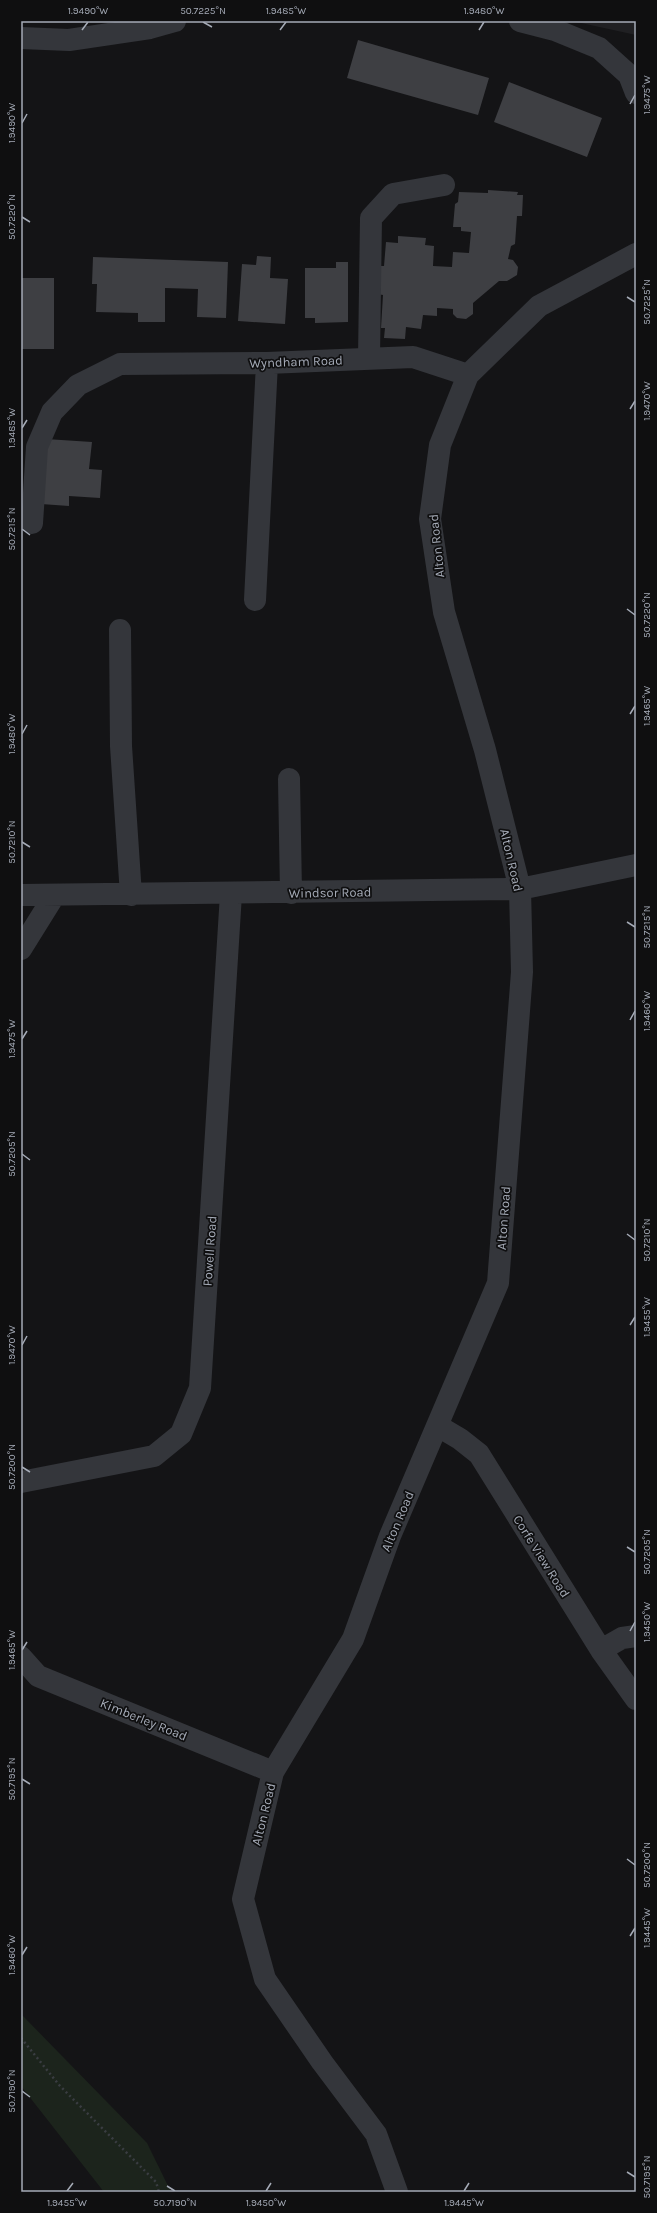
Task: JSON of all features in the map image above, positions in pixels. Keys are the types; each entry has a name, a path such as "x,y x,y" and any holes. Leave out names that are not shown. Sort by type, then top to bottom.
{"street":[{"path":"21,38 69,40 150,28 175,21"},
{"path":"520,21 556,30 598,48 629,75 636,93"},
{"path":"370,358 371,218 393,194 444,185"},
{"name":"Alton Road","path":"397,2192 376,2134 322,2062 265,1979 243,1899 273,1772 353,1639 390,1536 498,1283 522,972 520,889 484,750 444,612 430,519 440,445 468,375 539,306 636,254"},
{"name":"Wyndham Road","path":"32,523 37,447 52,412 78,385 120,364 267,363 413,357 468,375"},
{"path":"255,600 267,363"},
{"path":"120,630 121,746 131,895"},
{"path":"289,779 291,893"},
{"name":"Windsor Road","path":"21,896 520,889 636,865"},
{"name":"Powell Road","path":"21,1482 154,1456 181,1434 200,1388 231,894"},
{"path":"21,949 54,896"},
{"name":"Corfe View Road","path":"438,1426 460,1439 479,1454 601,1650 636,1699"},
{"path":"601,1650 622,1638 636,1636"},
{"name":"Kimberley Road","path":"21,1657 38,1676 273,1772"}],"path":[{"path":"21,2038 60,2086 156,2182 159,2192"}],"shaded area":[{"path":"572,21 636,21 636,35"},
{"path":"21,2014 147,2143 171,2192 104,2192 21,2086"}],"building":[{"path":"358,40 489,78 478,115 347,78"},
{"path":"509,82 602,118 587,157 494,122"},
{"path":"488,190 518,192 517,195 523,195 522,216 517,216 515,244 511,246 508,259 513,260 518,267 517,275 507,281 499,281 473,303 473,314 466,319 457,318 453,314 453,309 437,308 437,316 423,315 421,329 406,327 405,339 384,338 385,328 381,328 383,295 377,294 379,266 384,266 386,242 398,243 398,236 426,238 425,245 434,246 433,266 452,267 453,252 469,253 471,232 461,231 461,227 453,227 455,204 458,202 459,192 488,193"},
{"path":"257,256 271,257 270,278 288,279 285,324 238,321 242,264 256,265"},
{"path":"93,257 228,262 226,318 197,317 198,289 165,288 165,322 138,322 138,313 96,312 97,284 92,284"},
{"path":"336,262 348,262 348,322 315,323 315,318 305,318 305,268 336,268"},
{"path":"21,278 54,278 54,349 21,349"},
{"path":"46,439 92,442 89,469 102,470 100,498 69,496 69,506 41,504"}]}
